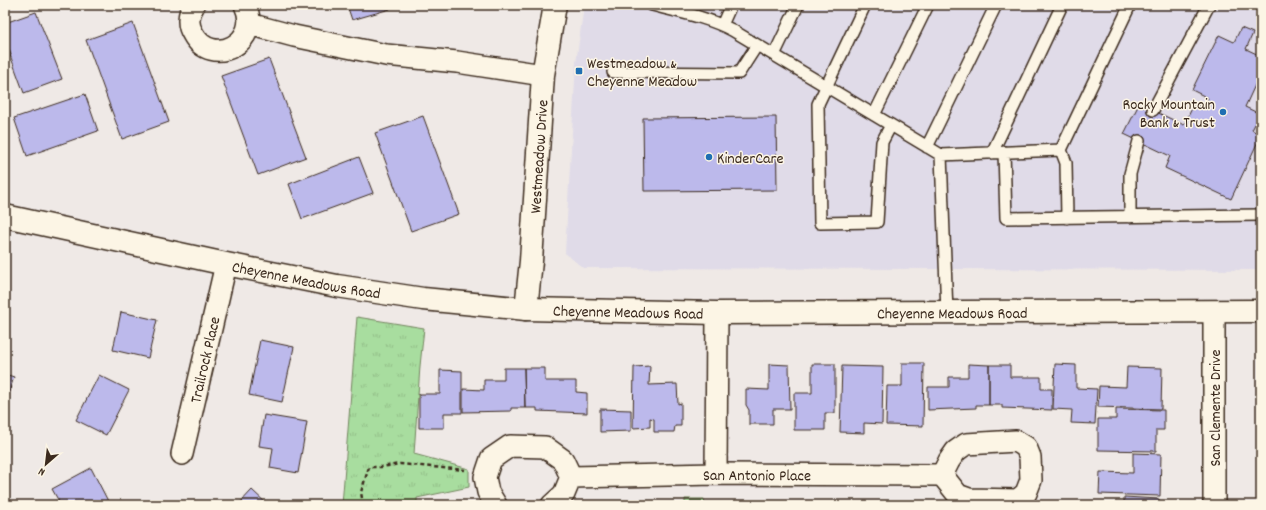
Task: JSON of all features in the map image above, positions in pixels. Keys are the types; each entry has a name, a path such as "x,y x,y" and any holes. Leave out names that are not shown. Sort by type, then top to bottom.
{"main road":[{"name":"Westmeadow Drive","path":"526,308 531,261 543,75 555,5"},
{"name":"Cheyenne Meadows Road","path":"5,216 226,264 337,286 423,299 526,308 717,313 1261,311"}],"street":[{"path":"187,7 190,30 196,40 203,46 213,50 223,50 233,47 242,40 247,33 247,14 294,36 386,55 457,62 543,75"},
{"name":"Trailrock Place","path":"182,454 226,264"},
{"name":"San Clemente Drive","path":"1214,312 1214,505"},
{"path":"716,474 717,313"},
{"path":"496,505 488,492 485,478 491,459 510,446 545,447 563,460 571,477 564,494 552,505"},
{"name":"San Antonio Place","path":"571,477 716,474 942,475"}],"lane":[{"path":"652,5 722,25 941,155 1060,150"},
{"path":"722,25 731,5"},
{"path":"774,55 798,5"},
{"path":"865,5 818,104 820,223 877,222 882,142 891,125"},
{"path":"874,115 928,5"},
{"path":"927,147 996,5"},
{"path":"992,153 1062,5"},
{"path":"1060,150 1130,5"},
{"path":"1153,110 1210,5"},
{"path":"613,72 739,73 757,45"},
{"path":"1130,217 1130,174 1139,141"},
{"path":"1060,150 1066,163 1067,218"},
{"path":"1004,152 1006,218 1261,215"},
{"path":"941,155 947,313"}],"path":[{"path":"363,505 361,492 369,467 400,464 464,470 485,478"}],"shaded area":[{"path":"584,5 1261,5 1261,270 583,268 565,253 576,63"}],"green space":[{"path":"357,317 424,328 414,454 469,469 469,487 417,498 417,505 342,505"},
{"path":"685,499 704,499 705,505 685,505"}],"building":[{"path":"347,5 389,5 390,9 352,20"},
{"path":"36,12 62,79 24,93 5,39 5,23"},
{"path":"133,23 169,122 122,139 86,40"},
{"name":"Rocky Mountain Bank & Trust","path":"1241,28 1253,33 1246,49 1261,56 1261,72 1245,107 1260,114 1252,130 1261,135 1231,199 1165,168 1170,156 1124,134 1139,104 1184,125 1194,104 1203,108 1208,98 1192,90 1219,35 1234,42"},
{"path":"269,59 306,157 258,175 221,76"},
{"path":"85,94 98,131 27,156 14,118"},
{"path":"423,116 459,214 411,231 375,133"},
{"path":"776,117 777,190 644,191 643,118"},
{"path":"359,157 373,193 302,219 289,184"},
{"path":"121,312 157,320 148,358 113,350"},
{"path":"260,340 294,347 282,402 249,395"},
{"path":"902,363 924,363 923,426 886,425 887,386 902,386"},
{"path":"769,364 789,365 790,409 773,409 773,424 749,424 749,410 746,405 746,389 769,390"},
{"path":"812,364 835,364 835,413 825,413 825,430 794,430 794,393 812,393"},
{"path":"968,364 989,365 989,405 976,405 976,408 928,410 928,387 949,387 949,377 968,377"},
{"path":"1055,364 1076,365 1076,388 1097,389 1095,424 1071,423 1072,410 1053,409"},
{"path":"989,365 1010,365 1010,377 1041,377 1041,389 1052,389 1052,410 1002,408 1002,405 989,405"},
{"path":"650,366 649,385 677,384 678,404 681,403 681,426 675,426 674,432 654,432 654,419 650,418 650,427 633,428 634,367"},
{"path":"842,366 883,367 882,424 864,423 864,433 840,432"},
{"path":"1127,367 1162,368 1161,409 1098,407 1099,386 1126,387"},
{"path":"504,368 524,368 525,408 511,408 511,411 463,412 463,389 484,390 484,380 504,380"},
{"path":"524,368 545,368 545,381 576,381 576,392 587,393 587,413 537,411 537,408 525,408"},
{"path":"440,370 462,371 462,413 444,413 444,428 419,428 419,394 440,394"},
{"path":"5,374 14,377 5,404"},
{"path":"99,375 129,390 106,435 76,420"},
{"path":"600,409 631,410 631,431 600,432"},
{"path":"1116,409 1164,410 1164,430 1156,430 1156,451 1098,450 1098,419 1116,419"},
{"path":"264,415 307,422 298,473 270,468 273,448 259,446"},
{"path":"1133,453 1161,454 1160,496 1099,494 1100,472 1133,473"},
{"path":"91,468 109,503 105,505 61,505 52,489"},
{"path":"252,490 268,505 238,505"},
{"path":"1124,497 1159,499 1159,505 1124,505"}],"place":[{"name":"Westmeadow & Cheyenne Meadow","path":"579,71"},
{"name":"Rocky Mountain Bank & Trust","path":"1223,112"},
{"name":"KinderCare","path":"709,157"}]}
